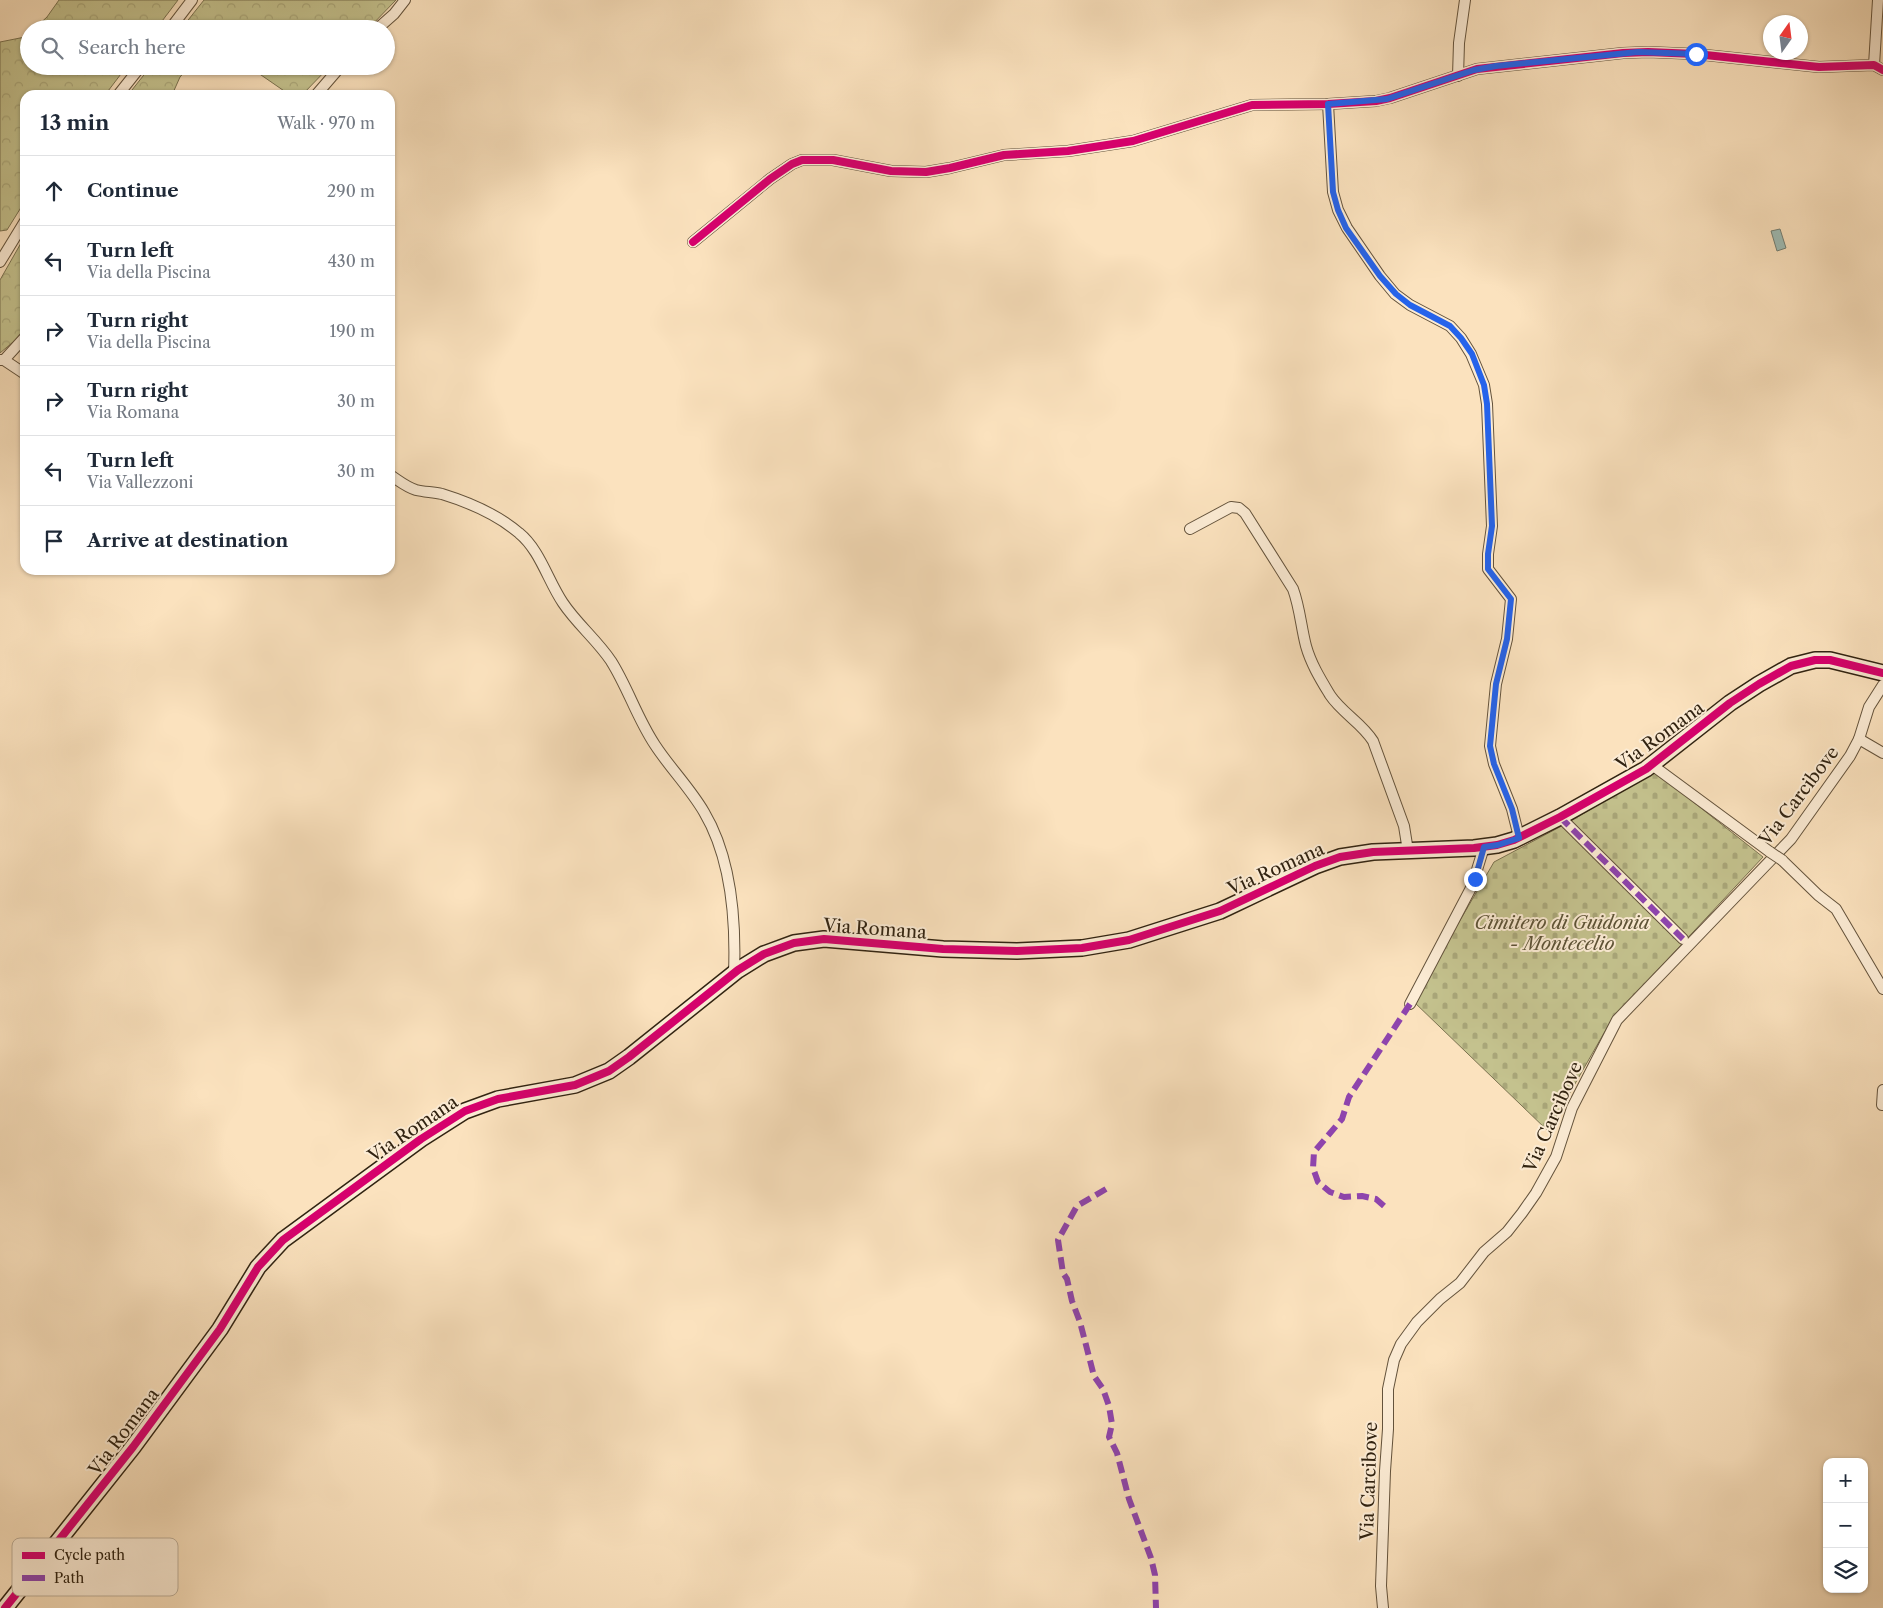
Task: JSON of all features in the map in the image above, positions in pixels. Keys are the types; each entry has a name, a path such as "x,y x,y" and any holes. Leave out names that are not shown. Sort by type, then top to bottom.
{"street":[{"path":"177,20 192,0"},
{"path":"387,20 405,0"},
{"path":"1458,76 1459,43 1465,0"},
{"path":"693,242 770,179 792,164 802,160 833,160 891,171 926,172 1004,155 1059,152 1134,141 1252,105 1328,104 1387,99 1474,70 1496,66 1638,52 1696,54 1813,66 1879,68 1878,0"},
{"path":"122,90 134,75"},
{"path":"320,90 333,75"},
{"path":"1328,104 1333,192 1346,228 1380,276 1396,294 1410,305 1450,326 1461,338 1472,354 1484,385 1487,404 1492,526 1488,569 1511,599 1507,639 1496,684 1490,746 1494,764 1512,809 1519,838"},
{"path":"0,262 20,229"},
{"path":"20,342 2,360 20,371"},
{"path":"395,478 416,490 440,494 464,502 517,531 532,547 563,604 608,656 651,740 697,801 712,829 724,867 733,908 735,934 734,973"},
{"path":"1190,529 1231,506 1239,508 1245,513 1293,589 1298,603 1307,648 1315,668 1338,707 1364,729 1373,741 1404,826 1408,851"},
{"name":"Via Romana","path":"61,1538 216,1335 266,1258 292,1233 431,1132 471,1108 498,1099 575,1084 609,1071 734,973 758,957 775,949 814,939 968,950 1044,950 1108,945 1159,932 1220,911 1335,858 1367,853 1484,847 1498,845 1519,838 1652,765 1730,703 1791,666 1815,660 1830,660 1883,673"},
{"name":"Via Carcibove","path":"1383,1608 1381,1586 1388,1389 1394,1360 1400,1344 1417,1322 1440,1299 1460,1284 1484,1252 1507,1232 1536,1193 1556,1157 1572,1108 1617,1020 1791,839 1845,763 1859,739 1869,707 1883,685"},
{"path":"1859,739 1883,753"},
{"path":"1652,765 1782,860 1818,895 1836,909 1883,989"},
{"path":"1560,817 1682,939"},
{"path":"1410,1004 1474,883 1484,847"},
{"path":"1882,1105 1883,1090"},
{"name":"Via Romana","path":"6,1608 15,1596"}],"green space":[{"path":"59,0 178,0 163,20 44,20"},
{"path":"204,0 396,0 377,20 188,20"},
{"path":"20,38 20,75 120,75 109,90 20,90 20,209 7,230 0,231 0,42"},
{"path":"144,75 182,75 174,90 132,90"},
{"path":"261,75 321,75 307,90 283,90"},
{"path":"20,245 20,336 0,353 0,280"},
{"name":"Cimitero di Guidonia - Montecelio","path":"1654,771 1763,857 1612,1019 1548,1131 1413,1001 1494,862 1571,821"}],"water":[{"path":"1780,229 1786,248 1777,251 1771,231"}],"marked path":[{"path":"1560,817 1683,939"},
{"path":"1384,1206 1376,1199 1362,1196 1344,1197 1330,1192 1318,1182 1313,1168 1314,1152 1342,1119 1349,1097 1410,1004"},
{"path":"1106,1189 1077,1206 1058,1240 1063,1273 1067,1279 1072,1301 1080,1322 1094,1376 1103,1389 1109,1406 1112,1424 1109,1437 1117,1453 1129,1499 1151,1558 1155,1575 1156,1608"}],"cycle path":[{"path":"693,242 770,179 792,164 802,160 833,160 891,171 926,172 1004,155 1068,151 1133,141 1252,105 1376,101 1477,69 1623,53 1696,54 1819,67 1874,65 1883,70"},
{"path":"61,1538 133,1447 220,1329 258,1267 283,1240 421,1139 465,1111 498,1099 575,1085 609,1071 738,970 764,954 794,943 824,939 943,949 1017,951 1082,948 1129,940 1220,911 1315,866 1340,857 1373,852 1474,848 1497,845 1514,840 1560,817 1646,769 1730,703 1791,666 1815,660 1830,660 1883,673"},
{"path":"5,1608 15,1596"}],"route":[{"path":"1475,879 1484,847 1498,845 1519,838 1508,794 1492,759 1490,746 1496,684 1507,639 1511,599 1488,569 1492,526 1487,404 1484,385 1472,354 1461,338 1450,326 1410,305 1396,294 1380,276 1346,228 1333,192 1328,104 1387,99 1474,70 1496,66 1638,52 1696,54"}]}
